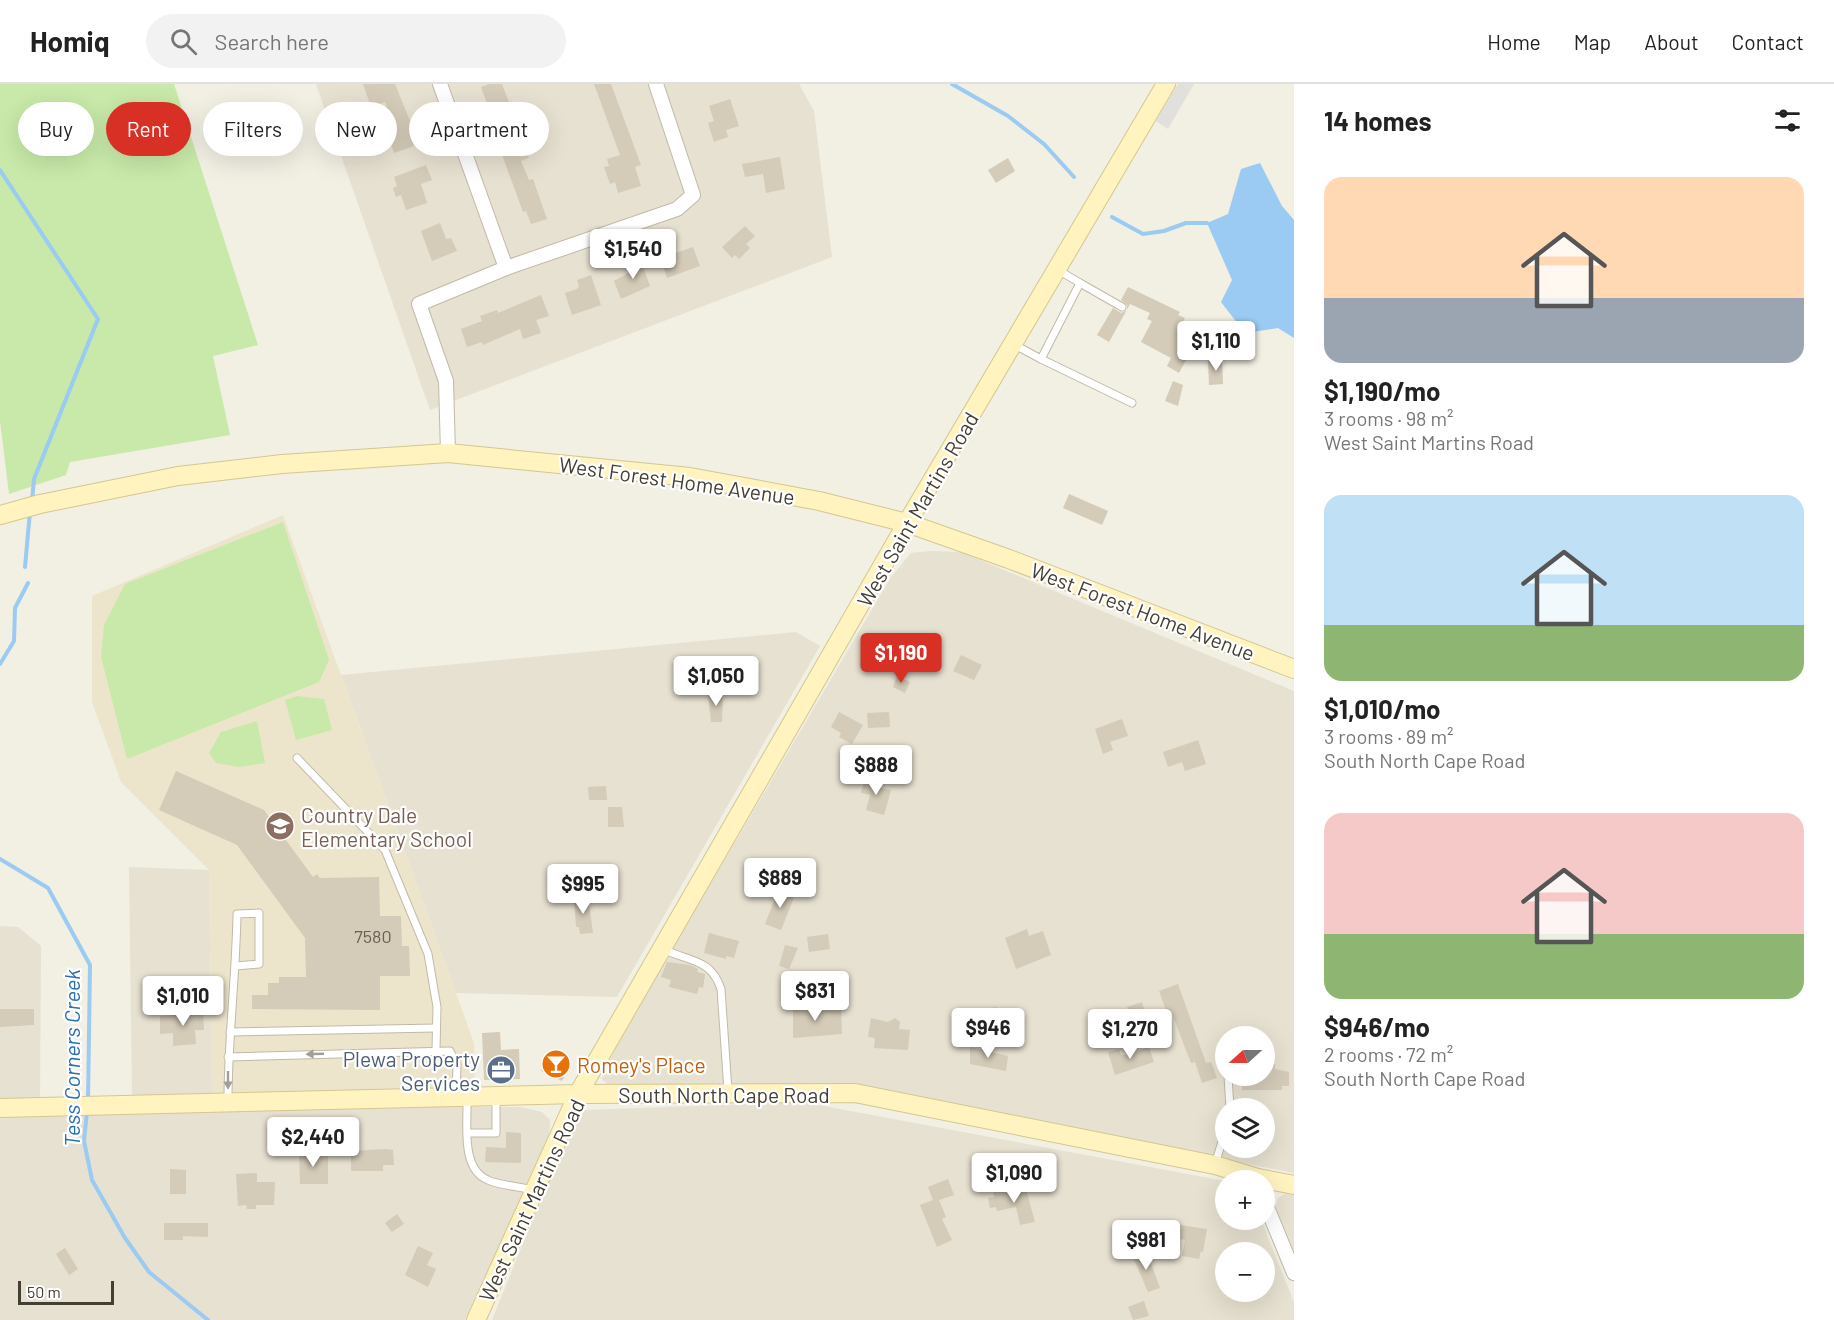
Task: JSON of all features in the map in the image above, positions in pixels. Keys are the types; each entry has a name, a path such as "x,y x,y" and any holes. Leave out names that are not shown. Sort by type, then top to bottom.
{"street":[{"path":"440,84 506,268"},
{"path":"448,453 446,381 419,304 506,268 677,209 693,195 656,84"},
{"name":"West Saint Martins Road","path":"476,1320 578,1094 907,523 1166,84"},
{"name":"West Forest Home Avenue","path":"0,515 178,476 282,464 448,453 690,477 819,501 907,523 1018,562 1294,669"},
{"name":"South North Cape Road","path":"0,1108 461,1099 578,1094 855,1093 1215,1165 1230,1170"},
{"path":"529,1097 554,1110 559,1118 551,1153"},
{"name":"South North Cape Road","path":"1275,1182 1294,1185"},
{"path":"1275,1227 1294,1273"}],"lane":[{"path":"1058,270 1122,307"},
{"path":"1041,359 1080,283"},
{"path":"1014,345 1132,403"},
{"path":"297,759 385,850 428,954 437,1007 436,1050"},
{"path":"228,1103 228,1057 236,966 237,914 259,913 259,964 236,966"},
{"path":"663,949 707,966 715,973 720,989 729,1094"},
{"path":"230,1032 436,1028"},
{"path":"228,1057 450,1051 457,1065 468,1133 468,1151 477,1173 488,1180 533,1190"},
{"path":"468,1133 496,1133 496,1098"},
{"path":"1215,1165 1217,1158"}],"shaded area":[{"path":"316,84 799,84 814,111 832,257 430,410 341,156 397,156 397,102 322,102"},
{"path":"1178,84 1194,84 1168,129 1156,121"},
{"name":"Country Dale Elementary School","path":"283,515 474,1043 475,1092 212,1095 209,870 121,782 92,702 92,596"},
{"path":"961,552 1294,691 1294,1173 1216,1158 1275,1158 1275,1098 1215,1098 1215,1158 834,1084 608,1085 602,1079 617,1043 891,577 911,553"},
{"path":"796,632 820,646 617,997 456,993 341,675"},
{"path":"129,867 209,870 212,1095 132,1095"},
{"path":"0,926 18,927 41,946 40,1099 0,1100"},
{"path":"802,1102 1215,1179 1215,1230 1265,1230 1270,1242 1215,1242 1215,1302 1275,1302 1275,1255 1294,1302 1294,1320 492,1320 541,1199 583,1110"},
{"path":"364,1107 520,1107 542,1112 550,1120 549,1141 465,1320 0,1320 0,1116"},
{"path":"1284,1194 1294,1195 1294,1256 1275,1209 1278,1198"}],"green space":[{"path":"0,84 174,84 180,102 106,102 106,156 191,156 191,137 258,345 213,356 230,435 70,462 66,475 9,494 0,421"},
{"path":"283,522 329,660 319,682 127,759 101,657 104,625 125,584"},
{"path":"297,696 324,699 332,730 296,740 285,700"},
{"path":"257,721 265,763 239,767 216,763 209,753 221,732"}],"water":[{"path":"1260,163 1282,206 1294,220 1294,338 1278,328 1245,333 1221,302 1232,280 1207,223 1228,214 1241,169"}],"building":[{"path":"363,84 395,84 409,119 409,148 397,152 397,102 369,102"},
{"path":"489,84 502,84 509,102 487,102 481,87"},
{"path":"594,84 611,84 641,165 635,167 641,186 618,193 615,182 610,184 604,167 609,166 607,159 620,155"},
{"path":"730,99 739,126 726,130 728,137 714,142 708,123 714,121 709,106"},
{"path":"503,156 528,156 529,158 521,161 529,180 533,179 547,219 531,224 526,211 523,212"},
{"path":"780,157 785,189 766,193 763,174 745,177 742,164"},
{"path":"1008,158 1015,171 996,183 988,170"},
{"path":"426,165 432,180 421,184 427,203 406,210 401,195 396,197 393,188 397,186 394,177"},
{"path":"440,223 446,239 451,238 457,251 432,261 421,231"},
{"path":"745,226 755,236 746,244 750,248 739,259 735,255 732,258 722,247"},
{"path":"693,247 700,266 667,278 661,258"},
{"path":"640,258 650,286 621,299 614,281 630,272 627,263"},
{"path":"591,275 601,305 572,315 565,293 577,289 579,286 577,280"},
{"path":"1128,287 1180,312 1178,315 1185,318 1180,327 1198,338 1179,373 1167,366 1171,358 1141,342 1152,321 1147,319 1150,313 1130,304 1127,309 1127,305 1121,300"},
{"path":"541,295 549,316 536,320 541,333 523,339 520,329 483,345 482,342 467,347 461,329 482,321 480,316 497,310 498,313"},
{"path":"1113,308 1121,313 1127,310 1109,342 1097,335"},
{"path":"1222,360 1223,384 1209,385 1208,361"},
{"path":"1173,381 1183,385 1178,406 1165,401"},
{"path":"1069,494 1108,511 1102,525 1063,508"},
{"path":"894,646 909,653 903,673 884,665"},
{"path":"961,655 982,665 974,680 953,671"},
{"path":"748,656 747,681 735,681 734,657"},
{"path":"897,676 910,682 905,693 893,687"},
{"path":"708,693 723,693 722,722 711,722"},
{"path":"839,712 863,725 852,744 839,737 841,733 831,727"},
{"path":"889,712 890,727 868,728 867,713"},
{"path":"1122,719 1128,736 1110,742 1113,750 1103,754 1095,729"},
{"path":"1198,740 1206,764 1185,771 1182,762 1168,767 1163,752"},
{"path":"176,771 264,810 313,877 317,874 320,878 379,877 380,916 401,916 402,946 409,946 410,976 380,976 380,1010 252,1009 252,995 268,995 268,983 279,983 279,977 306,977 305,938 237,845 159,810"},
{"path":"865,777 879,780 877,787 891,790 884,815 866,810 870,795 861,793"},
{"path":"606,786 607,800 589,800 588,787"},
{"path":"608,807 622,807 624,827 608,827"},
{"path":"779,889 795,895 781,930 765,924"},
{"path":"588,897 593,933 580,934 579,927 576,927 574,898"},
{"path":"1027,929 1029,936 1043,931 1051,955 1016,969 1005,938"},
{"path":"709,933 739,941 734,958 726,956 726,959 704,953"},
{"path":"828,934 830,949 809,952 807,937"},
{"path":"785,945 798,948 789,969 779,966"},
{"path":"667,962 690,965 698,969 697,972 705,974 703,988 699,987 697,994 669,987 671,980 661,977"},
{"path":"162,982 162,998 148,998 147,983"},
{"path":"1178,984 1206,1063 1211,1062 1215,1079 1202,1083 1195,1062 1191,1063 1171,1011 1167,1013 1159,991"},
{"path":"1142,1002 1146,1016 1131,1021 1127,1007"},
{"path":"793,1003 811,1003 812,1011 841,1010 842,1034 793,1038"},
{"path":"996,1007 1002,1025 990,1028 985,1010"},
{"path":"0,1009 34,1009 34,1025 0,1027"},
{"path":"186,1011 203,1011 204,1030 195,1030 196,1044 173,1046 173,1033 160,1034 160,1016 186,1014"},
{"path":"871,1018 888,1022 895,1018 900,1022 899,1029 910,1030 908,1050 874,1048 875,1038 868,1037"},
{"path":"500,1032 501,1050 519,1049 520,1079 484,1080 482,1033"},
{"path":"970,1047 1008,1056 1006,1071 970,1064"},
{"path":"1149,1047 1154,1062 1115,1075 1108,1052 1119,1049 1121,1055 1126,1055"},
{"path":"550,1054 571,1065 562,1081 541,1071"},
{"path":"1275,1069 1289,1072 1289,1086 1282,1086 1282,1090 1242,1090 1242,1086 1275,1086"},
{"path":"506,1132 521,1133 521,1163 485,1162 486,1147 506,1148"},
{"path":"314,1150 315,1154 328,1154 328,1184 300,1184 299,1151"},
{"path":"393,1150 394,1165 383,1165 383,1171 351,1171 351,1151"},
{"path":"170,1169 186,1170 186,1194 170,1194"},
{"path":"257,1173 257,1182 275,1182 274,1205 256,1205 256,1209 247,1209 246,1205 238,1206 236,1174"},
{"path":"948,1179 954,1195 939,1200 946,1217 942,1219 952,1240 937,1247 920,1205 933,1200 928,1187"},
{"path":"1005,1188 1006,1193 1026,1189 1035,1222 1020,1225 1016,1207 997,1211 996,1207 990,1208 988,1198 994,1197 993,1191"},
{"path":"397,1214 404,1224 392,1232 385,1223"},
{"path":"164,1223 208,1223 208,1237 183,1236 183,1240 164,1240"},
{"path":"1167,1223 1207,1229 1203,1252 1201,1251 1199,1259 1182,1256 1185,1240 1164,1236"},
{"path":"418,1246 433,1253 427,1265 436,1269 428,1287 405,1275"},
{"path":"65,1248 78,1269 69,1275 56,1254"},
{"path":"1146,1250 1160,1288 1148,1292 1132,1255"},
{"path":"1144,1301 1149,1316 1133,1320 1128,1307"}],"waterway":[{"path":"952,84 1008,116 1044,144 1074,177"},
{"name":"Tess Corners Creek","path":"0,170 98,319 34,479 32,501"},
{"path":"1112,217 1143,234 1164,231 1186,223 1207,223"},
{"name":"Tess Corners Creek","path":"25,567 30,511"},
{"name":"Tess Corners Creek","path":"0,664 14,641 15,608 28,583"},
{"name":"Tess Corners Creek","path":"0,859 48,888 90,965 88,1101"},
{"name":"Tess Corners Creek","path":"87,1111 84,1141 92,1180 125,1238 149,1272 208,1320"}],"place":[{"name":"Country Dale Elementary School","path":"280,826"},
{"name":"Romey's Place","path":"556,1064"},
{"name":"Plewa Property Services","path":"501,1070"}]}
